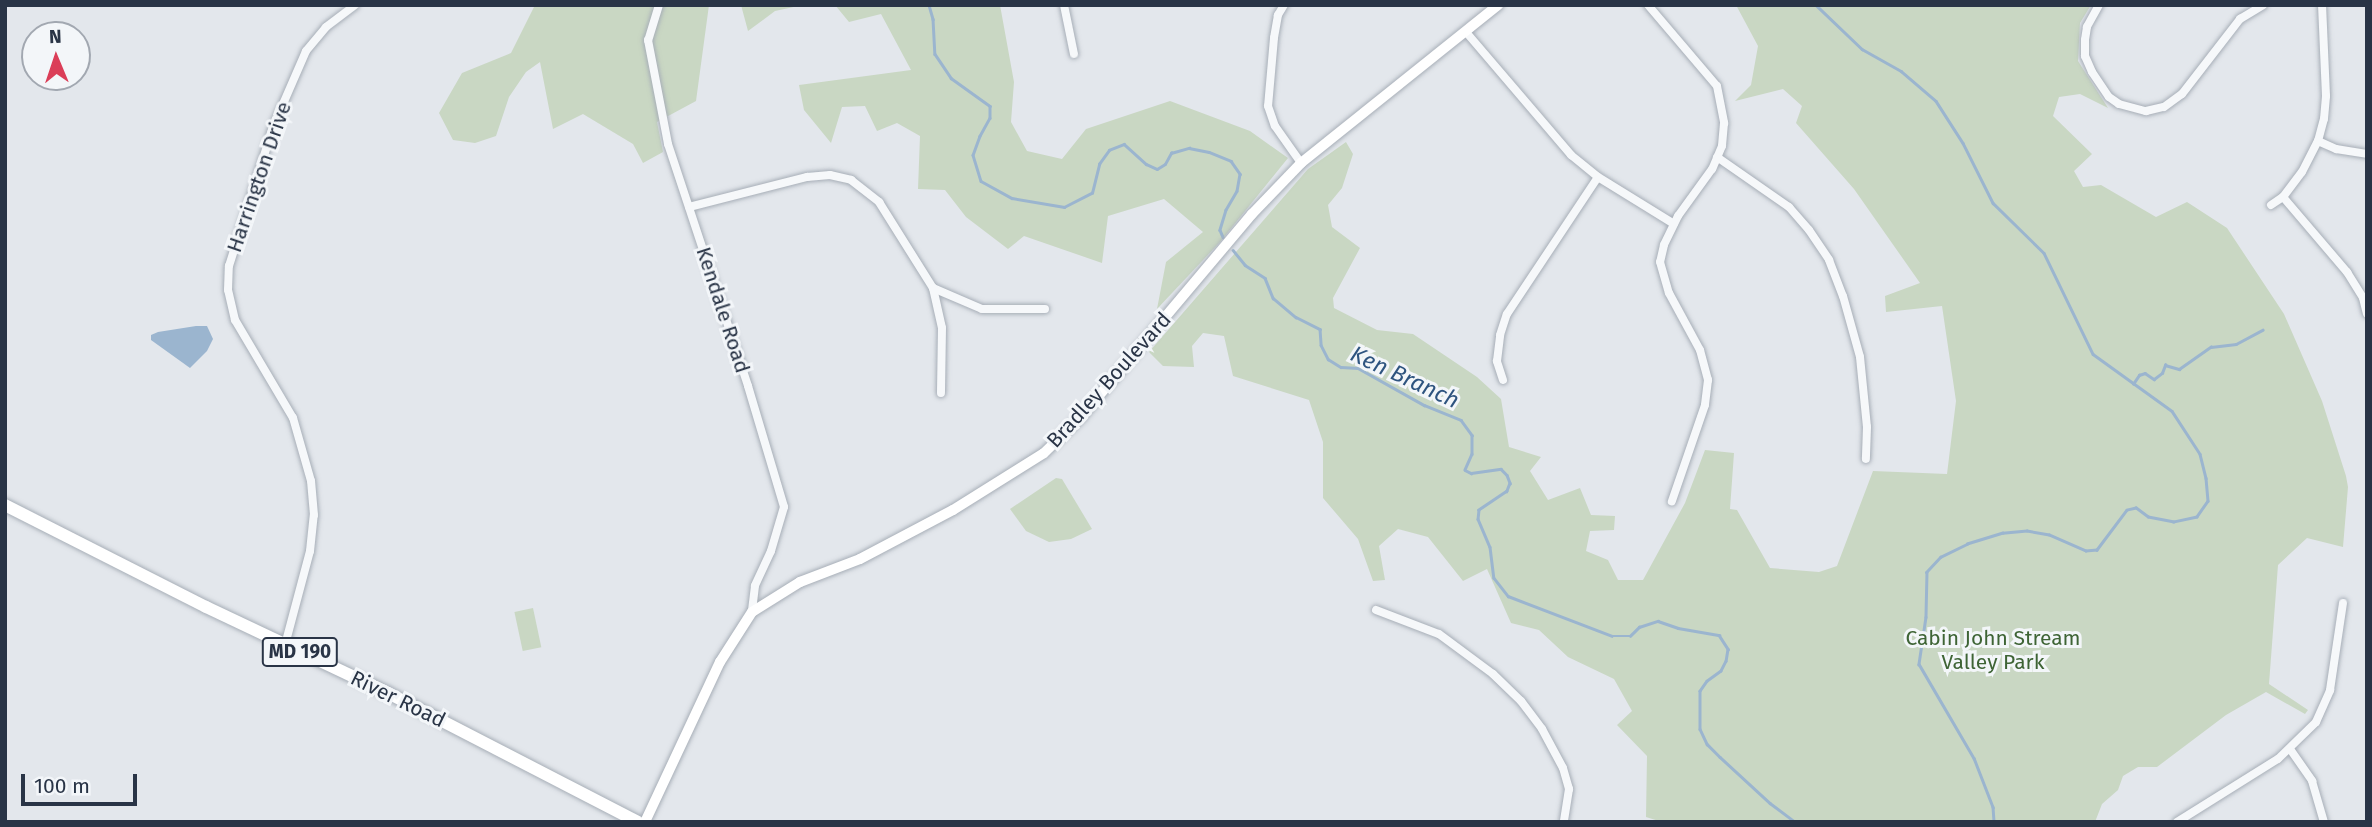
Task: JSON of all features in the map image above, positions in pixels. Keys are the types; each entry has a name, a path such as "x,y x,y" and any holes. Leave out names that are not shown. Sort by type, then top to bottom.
{"main road":[{"name":"Bradley Boulevard","path":"645,822 720,662 752,612 800,582 860,559 942,516 1044,453 1081,417 1248,219 1301,163 1498,5"},
{"name":"River Road","path":"5,505 285,645 388,693 638,822"}],"street":[{"name":"Harrington Drive","path":"285,645 310,551 314,514 311,481 293,418 235,320 228,290 229,266 273,127 306,51 326,27 355,5"},
{"name":"Kendale Road","path":"659,5 649,40 668,144 748,386 784,507 775,540 755,586 752,612"},
{"path":"1064,5 1074,54"},
{"path":"1284,5 1278,15 1274,38 1268,106 1275,126 1301,163"},
{"path":"1648,5 1717,86 1724,123 1722,146 1717,157 1674,224 1664,245 1661,273 1700,351 1707,380 1705,405 1672,501"},
{"path":"2099,5 2087,27 2085,40 2085,56 2092,72 2109,97 2119,104 2146,111 2164,107 2182,94 2240,19 2263,5"},
{"path":"2271,205 2283,197 2302,172 2318,141 2326,96 2322,5"},
{"path":"1466,32 1555,140 1598,177 1674,224"},
{"path":"2318,141 2336,149 2367,155"},
{"path":"1717,157 1789,207 1809,230 1829,260 1843,296 1860,357 1867,427 1866,458"},
{"path":"689,207 807,177 830,175 851,180 879,202 933,288 942,328 941,393"},
{"path":"1503,380 1497,362 1500,335 1507,314 1598,177"},
{"path":"2283,197 2347,272 2363,298 2367,314"},
{"path":"933,288 982,309 1045,309"},
{"path":"2177,822 2290,749 2316,722 2330,691 2343,603"},
{"path":"1376,610 1439,634 1493,674 1521,701 1542,729 1563,768 1569,789 1564,822"},
{"path":"2290,749 2312,781 2324,822"}],"green space":[{"path":"535,5 709,5 696,101 657,122 663,152 643,163 633,144 583,114 553,129 540,62 526,72 509,97 496,136 475,143 453,140 439,113 462,73 511,53"},
{"path":"741,5 803,5 775,11 748,31"},
{"path":"835,5 1000,5 1014,82 1011,122 1027,151 1062,159 1086,129 1170,101 1250,131 1288,158 1220,242 1157,309 1166,262 1203,232 1164,199 1108,216 1102,263 1024,236 1008,249 966,217 945,190 918,189 920,136 897,123 877,131 865,106 842,107 831,143 804,110 799,85 911,70 881,14 849,22"},
{"name":"Cabin John Stream Valley Park","path":"1736,5 2091,5 2080,23 2078,61 2108,108 2080,94 2059,97 2053,116 2092,154 2074,171 2083,187 2101,185 2156,217 2187,202 2227,228 2284,314 2322,401 2346,476 2348,487 2343,547 2307,538 2278,565 2269,684 2308,710 2305,714 2266,692 2226,715 2157,767 2138,767 2123,776 2118,790 2102,804 2095,822 1662,822 1646,817 1647,756 1617,725 1632,711 1614,679 1568,657 1539,630 1511,623 1487,569 1463,581 1428,537 1398,529 1379,546 1385,580 1373,581 1358,539 1323,498 1323,442 1309,400 1233,376 1224,336 1203,333 1192,346 1194,367 1163,366 1149,352 1308,169 1346,142 1353,154 1342,188 1328,205 1332,227 1360,248 1333,298 1334,308 1377,330 1413,334 1477,377 1501,399 1509,447 1541,457 1530,471 1548,500 1580,488 1591,515 1615,516 1614,530 1590,531 1586,551 1608,560 1618,580 1643,580 1685,503 1705,450 1734,453 1730,509 1737,510 1770,568 1819,572 1837,566 1873,471 1947,474 1956,401 1942,306 1886,312 1885,296 1920,283 1854,189 1796,123 1802,106 1783,89 1735,101 1751,85 1758,46"},
{"path":"1056,478 1062,479 1092,529 1071,539 1049,542 1026,531 1010,509"},
{"path":"533,608 541,647 523,651 514,612"}],"water":[{"path":"207,326 213,339 207,351 190,368 151,340 151,335 158,332"}],"waterway":[{"name":"Ken Branch","path":"929,5 933,19 935,54 951,78 990,106 990,118 973,155 981,181 1012,198 1064,207 1092,193 1099,164 1109,150 1124,144 1146,164 1157,169 1165,164 1171,153 1189,148 1209,152 1231,161 1240,174 1237,191 1226,210 1220,230 1223,237"},
{"path":"1816,5 1862,49 1901,71 1936,101 1963,143 1993,203 2044,253 2093,354 2172,411 2200,454 2206,478 2208,501 2197,517 2174,522 2148,517 2136,508 2127,510 2097,550 2086,551 2049,535 2027,531 2003,533 1968,544 1941,557 1927,572 1926,617 1919,664 1974,758 1993,807 1994,822"},
{"name":"Ken Branch","path":"1233,250 1245,265 1265,278 1273,298 1296,317 1320,329 1321,345 1328,359 1341,367 1358,368 1424,405 1461,420 1472,435 1472,454 1465,470 1471,473 1501,469 1507,475 1510,483 1507,491 1479,510 1478,519 1490,547 1494,578 1508,596 1612,636 1630,636 1639,627 1658,621 1678,628 1719,635 1728,649 1726,661 1721,671 1707,681 1700,691 1700,729 1707,744 1720,757 1795,822"},
{"path":"2133,384 2139,375 2145,373 2154,379 2162,373 2165,365 2179,369 2211,347 2236,344 2262,330"}]}
